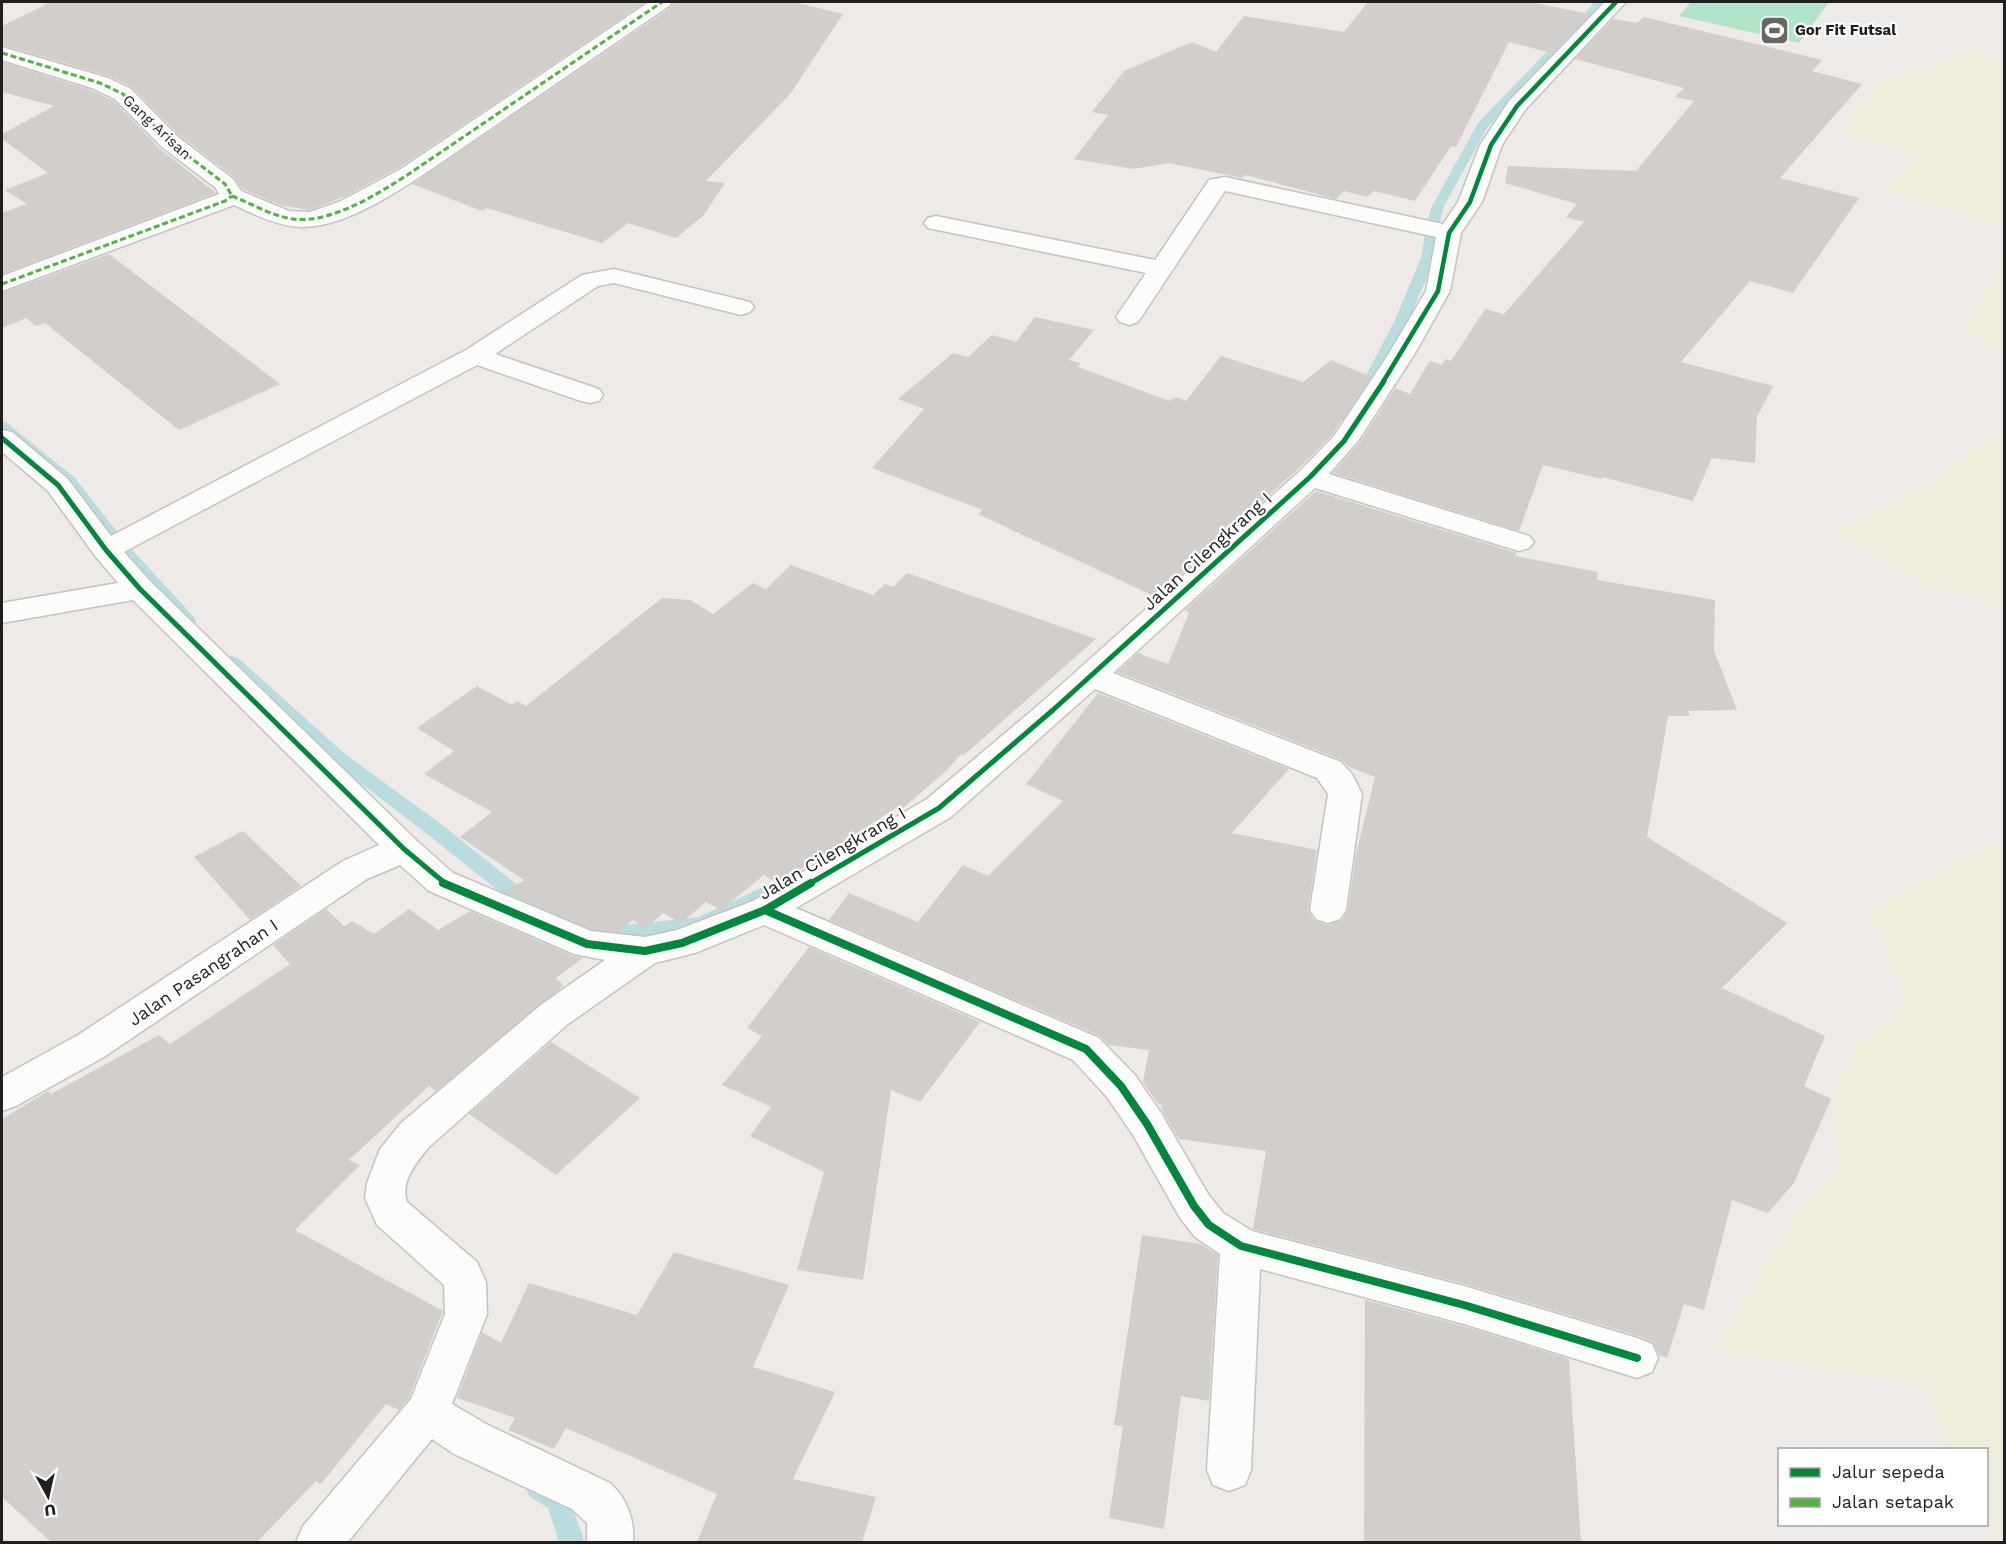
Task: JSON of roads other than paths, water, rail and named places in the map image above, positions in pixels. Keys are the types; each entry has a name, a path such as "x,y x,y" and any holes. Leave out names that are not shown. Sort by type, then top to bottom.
{"street":[{"path":"2,284 225,201 232,196 283,216 309,219 353,203 381,190 426,162 662,2"},
{"name":"Jalan Cilengkrang I","path":"645,951 682,943 765,910 939,808 1092,675 1310,477 1344,441 1401,355 1438,291 1449,233 1470,202 1491,145 1518,106 1616,2"},
{"name":"Gang Arisan","path":"2,53 100,83 123,94 170,142 225,184 232,196"},
{"path":"1129,317 1217,184 1449,233"},
{"path":"936,223 1162,269"},
{"path":"106,550 475,356 591,280 614,276 741,307"},
{"path":"475,356 590,395"},
{"path":"2,438 58,485 106,550 140,589 404,849 441,882 587,944 645,951"},
{"path":"1310,477 1519,542"},
{"path":"2,613 140,589"},
{"path":"1092,675 1329,770 1340,782 1345,794 1328,910"},
{"name":"Jalan Pasangrahan I","path":"2,1095 91,1046 355,870 404,849"},
{"path":"765,910 1086,1049 1121,1086 1147,1124 1194,1206 1209,1225 1241,1246 1464,1305 1637,1359"},
{"path":"319,1542 427,1412 466,1314 465,1282 462,1275 391,1213 386,1198 387,1183 394,1161 415,1135 555,1014 645,951"},
{"path":"1229,1470 1241,1246"},
{"path":"427,1412 470,1439 588,1494 602,1504 608,1514 612,1528 610,1542"}],"waterway":[{"path":"1434,224 1437,208 1482,126 1601,2"},
{"path":"1339,417 1366,389 1401,322 1428,258 1432,234"},
{"path":"2,426 69,480 117,542"},
{"path":"121,546 188,621"},
{"path":"232,662 339,758 438,832 528,904 562,920 616,933 702,924 785,885"},
{"path":"538,1488 557,1500 571,1536 571,1542"}],"place":[{"name":"Gor Fit Futsal","path":"1774,30"}]}
